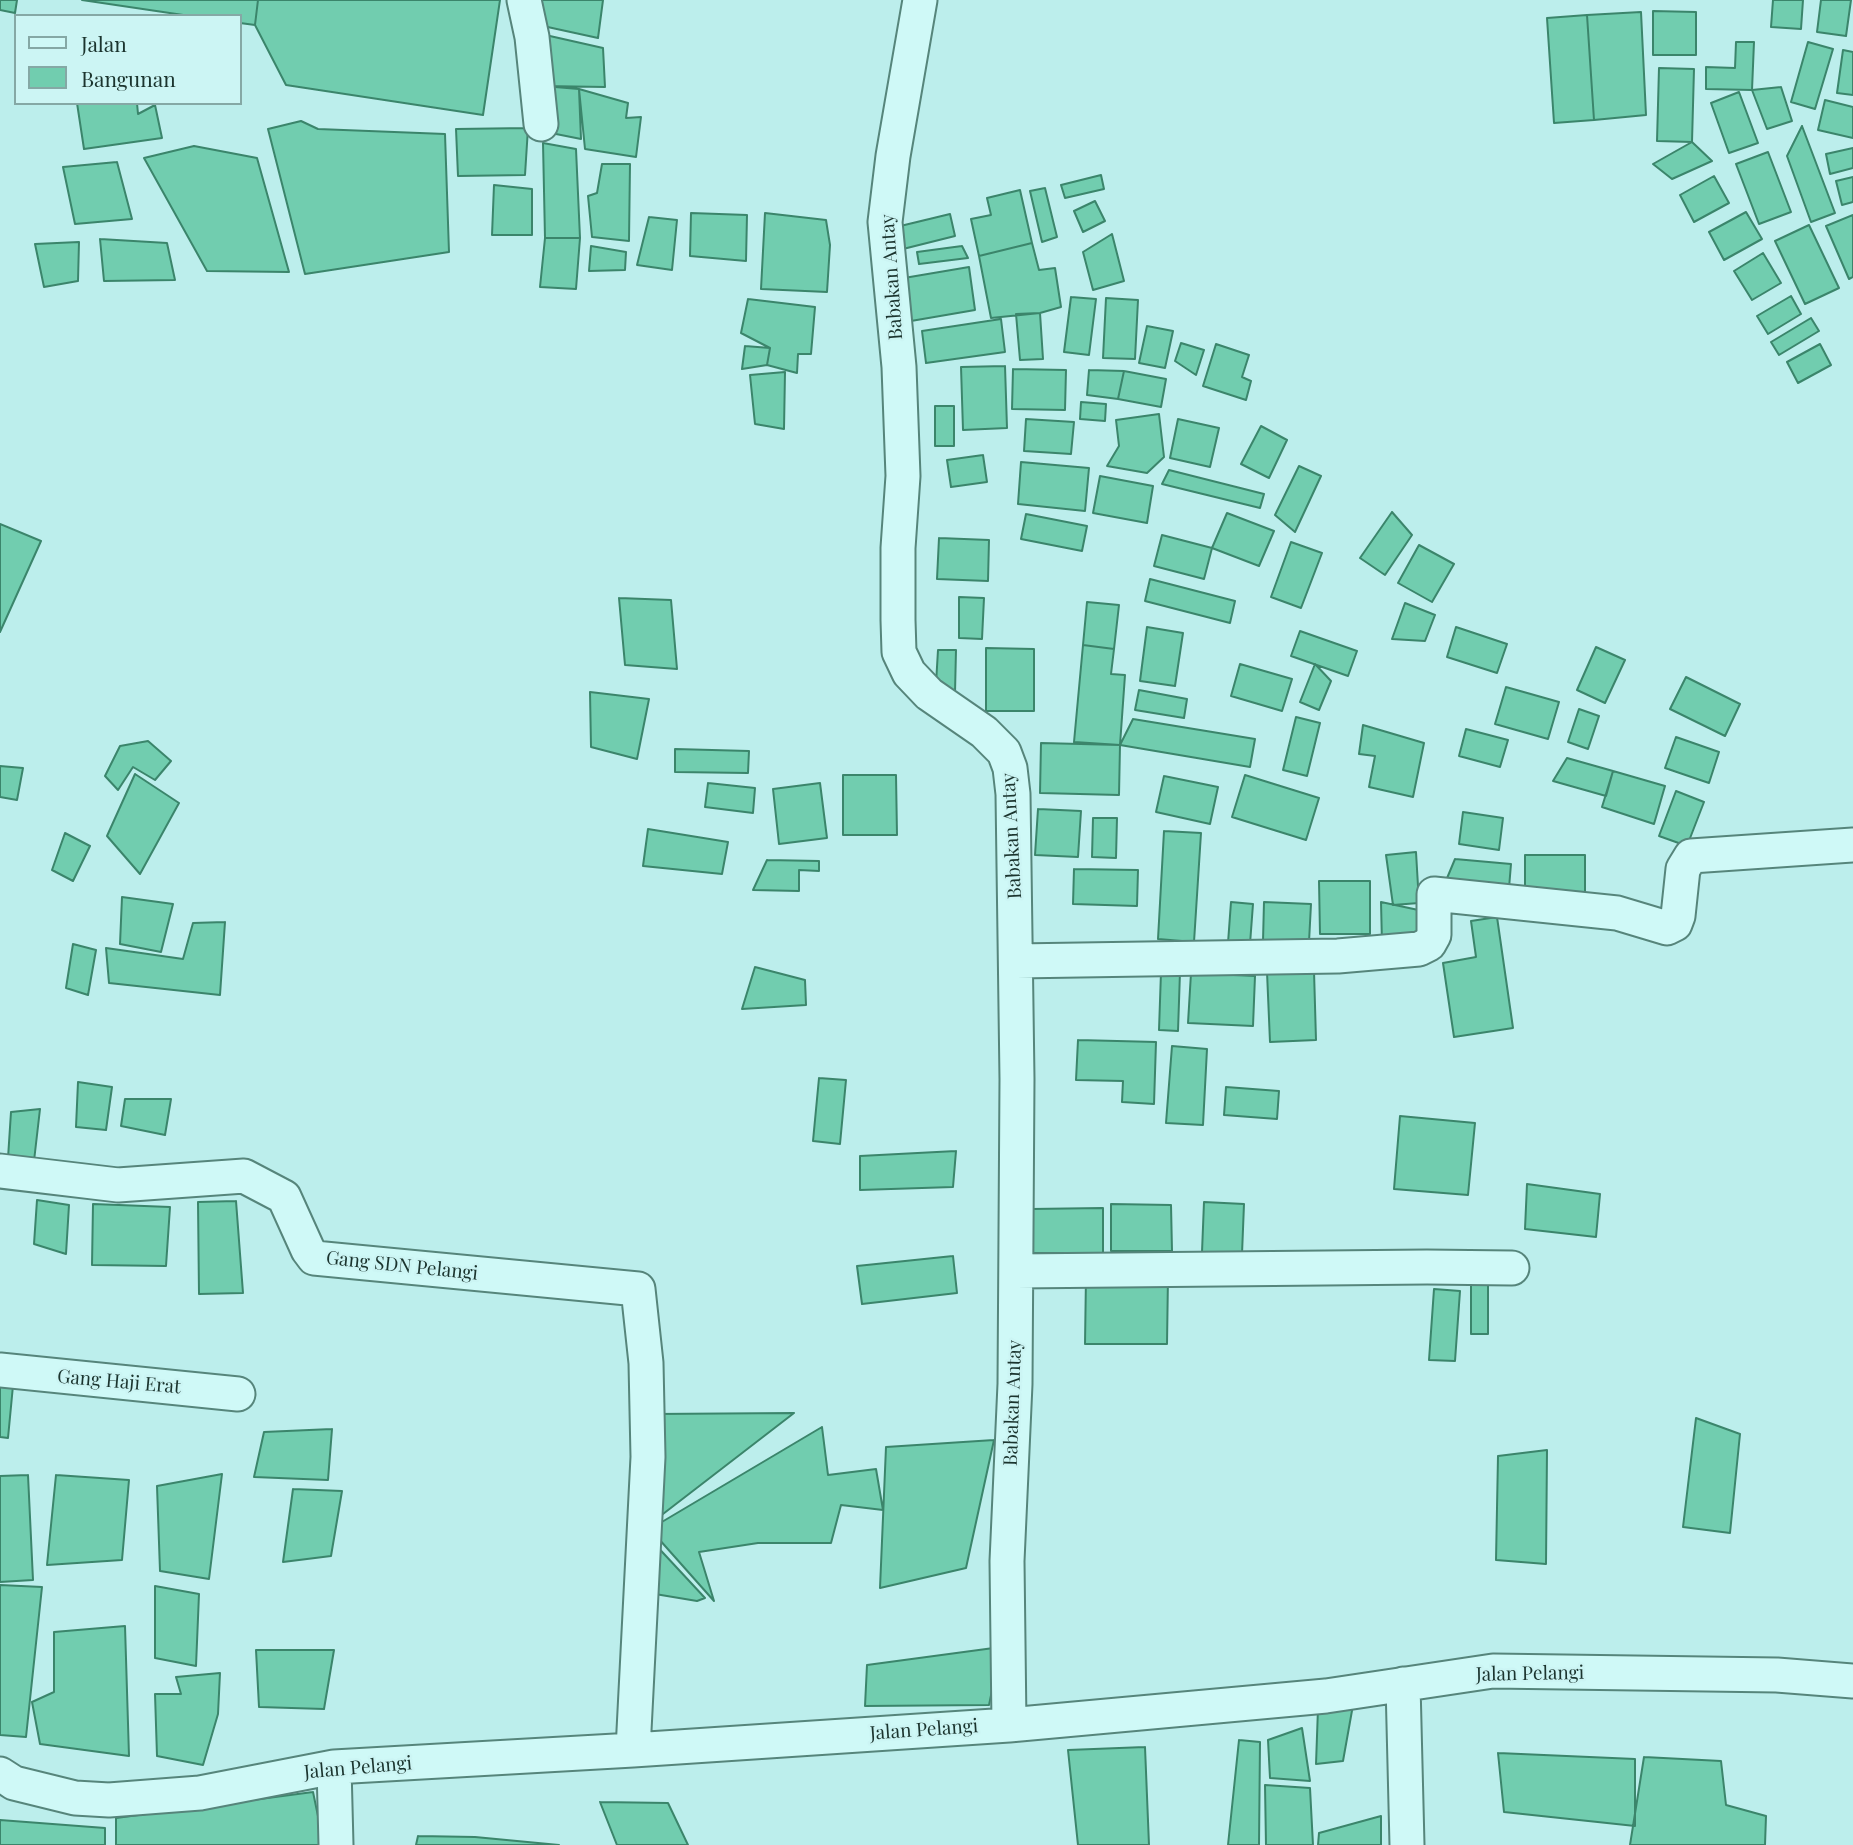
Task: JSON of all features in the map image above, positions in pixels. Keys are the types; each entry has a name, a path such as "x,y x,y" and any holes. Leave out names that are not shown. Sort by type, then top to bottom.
{"street":[{"path":"524,0 541,124"},
{"name":"Babakan Antay","path":"920,0 893,156 885,222 899,367 903,476 898,548 899,652 909,673 929,694 984,732 1004,752 1010,768 1015,839 1016,1270 1015,1384 1007,1561 1009,1724"},
{"path":"1016,961 1338,956 1419,949 1429,944 1434,935 1433,894 1617,913 1667,928 1675,924 1678,916 1683,869 1691,856 1853,845"},
{"name":"Gang SDN Pelangi","path":"0,1171 118,1185 244,1176 284,1197 314,1258 638,1289 646,1363 648,1457 633,1750"},
{"path":"1016,1270 1512,1268"},
{"name":"Gang Haji Erat","path":"0,1370 238,1394"},
{"name":"Jalan Pelangi","path":"0,1774 14,1783 75,1798 109,1800 200,1793 334,1767 1009,1724 1326,1696 1493,1671 1777,1675 1853,1681"},
{"path":"1404,1684 1407,1845"},
{"path":"334,1767 336,1845"}],"building":[{"path":"0,0 17,0 15,13 0,10"},
{"path":"82,0 258,0 255,25 242,23 242,14 176,14"},
{"path":"258,0 500,0 483,115 286,85 255,25"},
{"path":"538,0 603,0 598,38 543,26"},
{"path":"1773,0 1803,0 1801,29 1771,27"},
{"path":"1821,0 1851,0 1846,36 1817,32"},
{"path":"1653,11 1696,12 1696,55 1653,55"},
{"path":"1641,12 1646,115 1594,120 1587,15"},
{"path":"1587,15 1594,120 1554,123 1547,18"},
{"path":"541,34 603,48 605,87 543,86"},
{"path":"1736,42 1754,42 1752,90 1706,89 1706,67 1735,68"},
{"path":"1808,42 1833,49 1815,109 1791,102"},
{"path":"1843,50 1853,52 1853,95 1837,93"},
{"path":"1659,68 1694,69 1692,142 1657,141"},
{"path":"543,86 579,89 581,139 551,133"},
{"path":"1781,87 1792,121 1767,129 1752,90"},
{"path":"579,89 628,103 626,118 641,117 636,157 585,149"},
{"path":"1739,92 1758,143 1729,153 1711,103"},
{"path":"1825,100 1853,107 1853,138 1818,130"},
{"path":"77,105 137,105 138,114 155,105 162,138 84,149"},
{"path":"301,121 318,129 445,134 449,252 305,274 268,129"},
{"path":"1802,126 1835,213 1811,222 1787,156"},
{"path":"528,128 525,175 458,176 456,129"},
{"path":"1692,142 1712,161 1672,179 1653,164"},
{"path":"543,143 576,149 580,238 545,238"},
{"path":"194,146 257,158 289,272 207,271 144,158"},
{"path":"1853,148 1853,168 1830,174 1826,154"},
{"path":"1768,152 1791,212 1759,224 1736,164"},
{"path":"117,162 132,219 75,224 63,167"},
{"path":"602,164 630,164 629,241 592,237 588,196 597,193"},
{"path":"1101,175 1104,189 1065,198 1061,185"},
{"path":"1714,176 1729,203 1694,222 1680,195"},
{"path":"1853,177 1853,202 1842,205 1836,181"},
{"path":"494,185 532,189 532,235 492,235"},
{"path":"1045,188 1057,237 1042,242 1030,191"},
{"path":"1020,190 1032,243 979,256 971,219 991,215 987,198"},
{"path":"1095,201 1105,221 1083,232 1074,211"},
{"path":"1746,212 1762,239 1724,260 1709,232"},
{"path":"691,213 747,215 746,261 690,256"},
{"path":"765,213 826,220 830,245 827,292 761,289"},
{"path":"950,214 955,236 903,249 888,229"},
{"path":"1853,215 1853,277 1849,279 1826,226"},
{"path":"649,217 677,220 672,270 637,265"},
{"path":"1809,225 1839,288 1805,304 1775,241"},
{"path":"1112,234 1124,281 1093,290 1083,252"},
{"path":"545,238 580,238 576,289 540,287"},
{"path":"100,239 167,243 175,280 104,281"},
{"path":"79,242 78,281 44,287 35,244"},
{"path":"1032,243 1039,270 1055,268 1061,307 1040,313 991,318 979,256"},
{"path":"591,246 626,252 625,270 589,271"},
{"path":"962,246 968,258 919,264 917,252"},
{"path":"1763,253 1781,283 1752,300 1734,271"},
{"path":"969,267 975,310 911,321 904,278"},
{"path":"1791,296 1801,314 1768,334 1757,316"},
{"path":"1071,297 1096,299 1089,355 1064,352"},
{"path":"1106,298 1138,300 1135,359 1103,358"},
{"path":"748,299 815,307 811,354 798,354 797,373 767,365 770,348 741,333"},
{"path":"1040,313 1043,359 1020,360 1016,314"},
{"path":"1811,318 1819,331 1779,355 1771,342"},
{"path":"1001,319 1005,352 926,363 922,331"},
{"path":"1147,326 1173,331 1165,368 1139,363"},
{"path":"1181,343 1204,350 1196,375 1175,361"},
{"path":"1216,344 1249,355 1242,377 1251,381 1246,400 1203,386"},
{"path":"1820,344 1831,365 1798,383 1787,362"},
{"path":"745,346 770,348 767,365 742,369"},
{"path":"1005,366 1007,428 963,430 961,367"},
{"path":"1013,369 1066,370 1065,410 1012,409"},
{"path":"1089,370 1124,371 1118,399 1087,395"},
{"path":"1124,371 1166,379 1161,407 1118,399"},
{"path":"785,372 784,429 755,424 750,375"},
{"path":"1081,402 1106,404 1105,421 1080,419"},
{"path":"935,406 954,406 954,446 935,446"},
{"path":"1159,414 1164,457 1147,473 1107,466 1119,446 1116,420"},
{"path":"1026,419 1074,422 1071,454 1024,451"},
{"path":"1178,419 1219,428 1210,467 1170,458"},
{"path":"1261,426 1287,440 1269,478 1241,464"},
{"path":"983,455 987,482 951,487 947,460"},
{"path":"1021,462 1089,468 1085,511 1018,504"},
{"path":"1299,466 1321,476 1295,532 1275,515"},
{"path":"1169,470 1264,494 1260,508 1162,484"},
{"path":"1100,476 1153,486 1147,523 1093,513"},
{"path":"1392,512 1412,535 1385,575 1360,558"},
{"path":"1227,513 1274,531 1259,566 1212,548"},
{"path":"1026,514 1087,526 1082,551 1021,539"},
{"path":"0,524 41,541 0,632"},
{"path":"1162,535 1212,548 1204,579 1154,566"},
{"path":"939,538 989,540 988,581 937,579"},
{"path":"1291,542 1322,553 1301,608 1271,597"},
{"path":"1419,545 1454,564 1432,602 1398,583"},
{"path":"1150,579 1235,601 1230,623 1145,601"},
{"path":"959,597 984,598 982,639 959,638"},
{"path":"619,598 671,600 677,669 625,665"},
{"path":"1087,602 1119,605 1114,649 1083,645"},
{"path":"1405,603 1435,615 1425,641 1392,639"},
{"path":"1147,627 1183,633 1175,686 1140,681"},
{"path":"1456,627 1507,644 1497,673 1447,657"},
{"path":"1300,631 1357,651 1348,676 1291,656"},
{"path":"1083,645 1114,649 1111,674 1125,675 1120,745 1074,742"},
{"path":"1596,647 1625,660 1605,703 1577,690"},
{"path":"986,648 1034,649 1034,711 986,711"},
{"path":"938,650 956,650 955,693 936,684"},
{"path":"1240,664 1292,679 1282,711 1231,696"},
{"path":"1315,664 1331,681 1319,710 1300,702"},
{"path":"1686,677 1740,704 1725,736 1670,709"},
{"path":"1506,687 1559,702 1548,739 1495,724"},
{"path":"1139,690 1187,699 1184,718 1135,710"},
{"path":"590,692 649,699 637,759 591,747"},
{"path":"1579,709 1599,716 1588,749 1568,742"},
{"path":"1296,717 1320,723 1307,776 1283,770"},
{"path":"1133,719 1255,739 1250,767 1120,745"},
{"path":"1363,725 1424,743 1413,797 1369,787 1375,756 1359,754"},
{"path":"1466,729 1508,740 1500,767 1459,756"},
{"path":"1676,737 1719,752 1709,783 1665,768"},
{"path":"148,741 171,761 155,780 133,767 118,790 105,776 120,746"},
{"path":"1041,743 1120,745 1119,795 1040,793"},
{"path":"675,749 749,751 748,773 675,772"},
{"path":"1567,758 1613,771 1606,796 1553,781"},
{"path":"0,766 23,768 17,800 0,797"},
{"path":"1613,771 1665,786 1654,824 1602,807"},
{"path":"135,774 179,803 140,874 107,836"},
{"path":"843,775 896,775 897,835 843,835"},
{"path":"1245,775 1319,798 1306,840 1232,817"},
{"path":"1164,776 1218,787 1210,824 1156,812"},
{"path":"708,783 755,788 753,813 705,807"},
{"path":"820,783 827,838 779,844 773,789"},
{"path":"1676,791 1704,802 1687,846 1659,836"},
{"path":"1038,809 1081,811 1078,857 1035,855"},
{"path":"1463,812 1503,818 1499,850 1459,844"},
{"path":"1093,818 1117,818 1116,858 1092,857"},
{"path":"648,829 728,842 722,874 643,866"},
{"path":"1164,831 1201,833 1194,942 1158,939"},
{"path":"65,833 90,846 73,881 52,870"},
{"path":"1416,852 1419,903 1393,905 1386,855"},
{"path":"1525,855 1585,855 1585,895 1525,895"},
{"path":"1455,859 1511,864 1509,888 1445,883"},
{"path":"767,860 819,861 819,871 799,870 799,891 753,890"},
{"path":"1074,869 1138,870 1137,906 1073,904"},
{"path":"1319,881 1370,881 1370,934 1320,934"},
{"path":"122,897 173,904 161,952 120,944"},
{"path":"1231,902 1253,904 1250,944 1228,943"},
{"path":"1264,902 1311,904 1309,942 1263,941"},
{"path":"1381,902 1423,911 1424,943 1382,944"},
{"path":"1497,917 1513,1028 1454,1037 1443,963 1476,957 1471,921"},
{"path":"225,922 220,995 109,983 106,948 183,959 193,923"},
{"path":"73,944 96,950 88,995 66,988"},
{"path":"755,967 805,980 806,1005 742,1009"},
{"path":"1314,971 1316,1040 1270,1042 1267,972"},
{"path":"1161,972 1180,972 1178,1031 1159,1030"},
{"path":"1191,973 1255,976 1253,1026 1188,1023"},
{"path":"1078,1040 1156,1042 1154,1104 1122,1102 1123,1081 1076,1080"},
{"path":"1172,1046 1207,1049 1203,1125 1166,1123"},
{"path":"819,1078 846,1080 840,1144 813,1141"},
{"path":"78,1082 112,1087 106,1130 76,1127"},
{"path":"1226,1087 1279,1091 1277,1119 1224,1115"},
{"path":"125,1099 171,1099 165,1135 121,1126"},
{"path":"40,1109 34,1161 8,1158 11,1112"},
{"path":"1400,1116 1475,1123 1468,1195 1394,1189"},
{"path":"956,1151 953,1187 860,1190 860,1156"},
{"path":"1527,1184 1600,1194 1596,1237 1525,1229"},
{"path":"37,1200 69,1205 66,1254 34,1244"},
{"path":"236,1201 243,1293 199,1294 198,1202"},
{"path":"1204,1202 1244,1204 1242,1254 1202,1252"},
{"path":"93,1204 170,1207 166,1266 92,1265"},
{"path":"1111,1204 1171,1205 1172,1251 1111,1251"},
{"path":"1103,1208 1103,1253 1032,1253 1031,1209"},
{"path":"953,1256 957,1293 862,1304 857,1266"},
{"path":"1488,1271 1488,1334 1471,1334 1471,1279"},
{"path":"1086,1276 1168,1276 1167,1344 1085,1344"},
{"path":"1434,1289 1460,1291 1455,1361 1429,1360"},
{"path":"0,1374 14,1375 8,1438 0,1437"},
{"path":"794,1413 650,1524 653,1414"},
{"path":"1696,1418 1740,1434 1730,1533 1683,1527"},
{"path":"822,1427 828,1475 876,1469 883,1510 841,1505 831,1543 758,1543 699,1552 714,1601 650,1529"},
{"path":"332,1429 328,1480 254,1477 264,1432"},
{"path":"994,1440 966,1568 880,1588 886,1447"},
{"path":"1547,1450 1546,1564 1496,1560 1498,1456"},
{"path":"222,1474 209,1579 160,1571 157,1486"},
{"path":"28,1475 33,1580 0,1582 0,1476"},
{"path":"56,1475 129,1480 122,1560 47,1565"},
{"path":"293,1489 342,1491 331,1556 283,1562"},
{"path":"652,1541 705,1598 697,1601 649,1593"},
{"path":"0,1585 42,1587 26,1737 0,1735"},
{"path":"155,1586 199,1594 196,1666 155,1658"},
{"path":"125,1626 129,1756 40,1744 32,1702 54,1692 54,1632"},
{"path":"1001,1647 989,1705 865,1706 867,1665"},
{"path":"256,1650 334,1650 324,1709 259,1707"},
{"path":"220,1673 218,1714 203,1765 157,1756 155,1694 181,1694 176,1677"},
{"path":"1353,1705 1343,1761 1316,1764 1318,1708"},
{"path":"1302,1728 1310,1781 1270,1778 1268,1740"},
{"path":"1239,1740 1260,1742 1259,1845 1228,1845"},
{"path":"1145,1747 1149,1845 1078,1845 1068,1750"},
{"path":"1498,1753 1635,1759 1635,1826 1504,1812"},
{"path":"1644,1757 1721,1761 1726,1805 1766,1816 1765,1845 1630,1845"},
{"path":"1265,1785 1310,1788 1313,1845 1266,1845"},
{"path":"313,1792 324,1845 116,1845 116,1818"},
{"path":"600,1802 668,1803 688,1845 617,1845"},
{"path":"1381,1816 1381,1845 1318,1845 1319,1833"},
{"path":"0,1820 105,1828 105,1845 0,1845"},
{"path":"418,1836 475,1837 559,1845 416,1845"}]}
